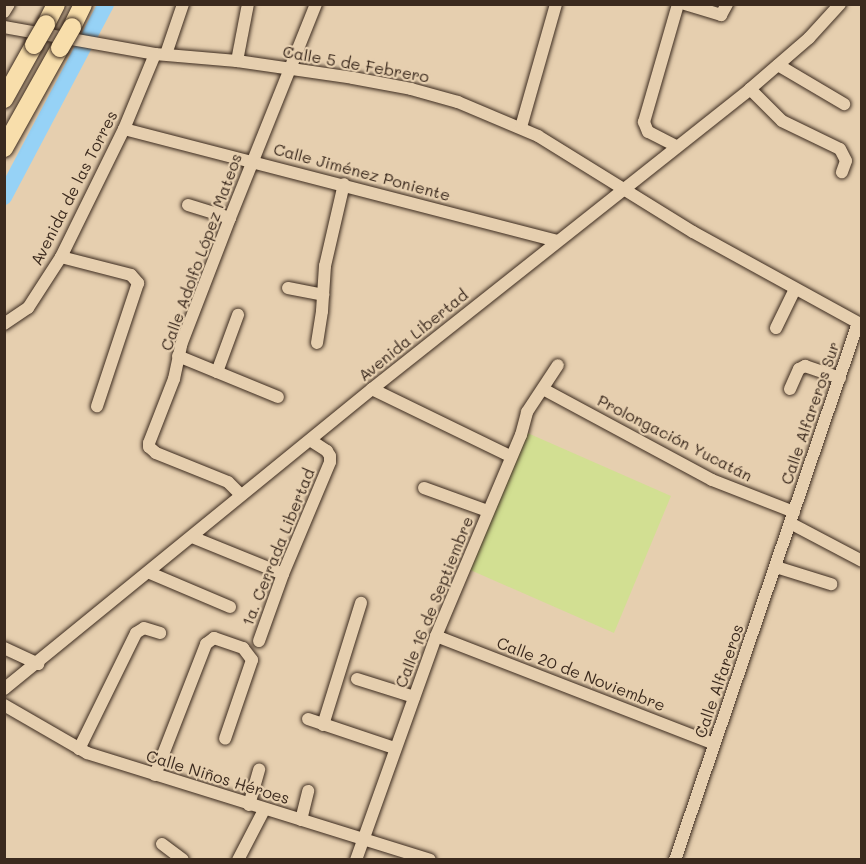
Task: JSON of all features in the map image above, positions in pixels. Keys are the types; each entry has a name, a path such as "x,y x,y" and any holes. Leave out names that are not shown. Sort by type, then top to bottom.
{"highway":[{"path":"4,99 56,4"},
{"path":"4,148 60,48 75,34 83,4"}],"street":[{"path":"4,12 9,4"},
{"name":"Avenida de las Torres","path":"4,324 28,308 61,256 183,4"},
{"path":"237,61 248,4"},
{"name":"Calle Adolfo López Mateos","path":"241,495 218,476 149,447 150,438 174,379 178,356 252,160 316,4"},
{"path":"521,128 556,4"},
{"path":"676,146 648,132 644,123 678,4"},
{"path":"685,4 724,10"},
{"name":"Avenida Libertad","path":"4,689 39,664 372,389 750,89 840,4"},
{"name":"Calle 5 de Febrero","path":"4,27 75,34 112,46 160,54 237,61 390,84 432,94 521,128 561,149 622,189 860,324"},
{"path":"778,65 844,104"},
{"path":"750,89 782,121 840,149 846,161 842,172"},
{"name":"Calle Jiménez Poniente","path":"124,129 252,160 557,241"},
{"path":"317,343 325,266 344,184"},
{"path":"188,205 230,218"},
{"path":"61,256 131,274 138,283 97,406"},
{"path":"288,288 323,295"},
{"path":"776,328 795,289"},
{"path":"217,372 238,315"},
{"name":"Calle Alfareros Sur","path":"792,518 860,324"},
{"path":"178,356 278,397"},
{"name":"Calle 16 de Septiembre","path":"356,860 394,748 436,636 510,456 521,435 527,412 558,365"},
{"path":"790,389 799,369 805,366 840,378"},
{"path":"372,389 510,456"},
{"name":"Prolongación Yucatán","path":"543,389 712,480 792,518 861,561"},
{"name":"1a. Cerrada Libertad","path":"259,641 283,574 330,462 327,451 310,440"},
{"path":"424,488 488,511"},
{"name":"Calle Alfareros","path":"675,860 792,518"},
{"path":"192,537 283,574"},
{"path":"776,567 831,584"},
{"path":"150,573 230,607"},
{"path":"323,725 361,603"},
{"path":"79,750 136,633 144,628 160,633"},
{"name":"Calle 20 de Noviembre","path":"436,636 714,744"},
{"path":"155,775 206,644 214,638 243,648 252,660 225,739"},
{"path":"4,648 39,664"},
{"path":"357,680 414,697"},
{"name":"Calle Niños Héroes","path":"4,705 79,750 264,810 364,838 430,860"},
{"path":"308,719 394,748"},
{"path":"249,805 259,769"},
{"path":"301,820 308,791"},
{"path":"238,860 264,810"},
{"path":"162,844 183,860"}],"green space":[{"path":"523,431 671,496 614,633 468,569"}],"waterway":[{"path":"4,197 106,4"}]}
